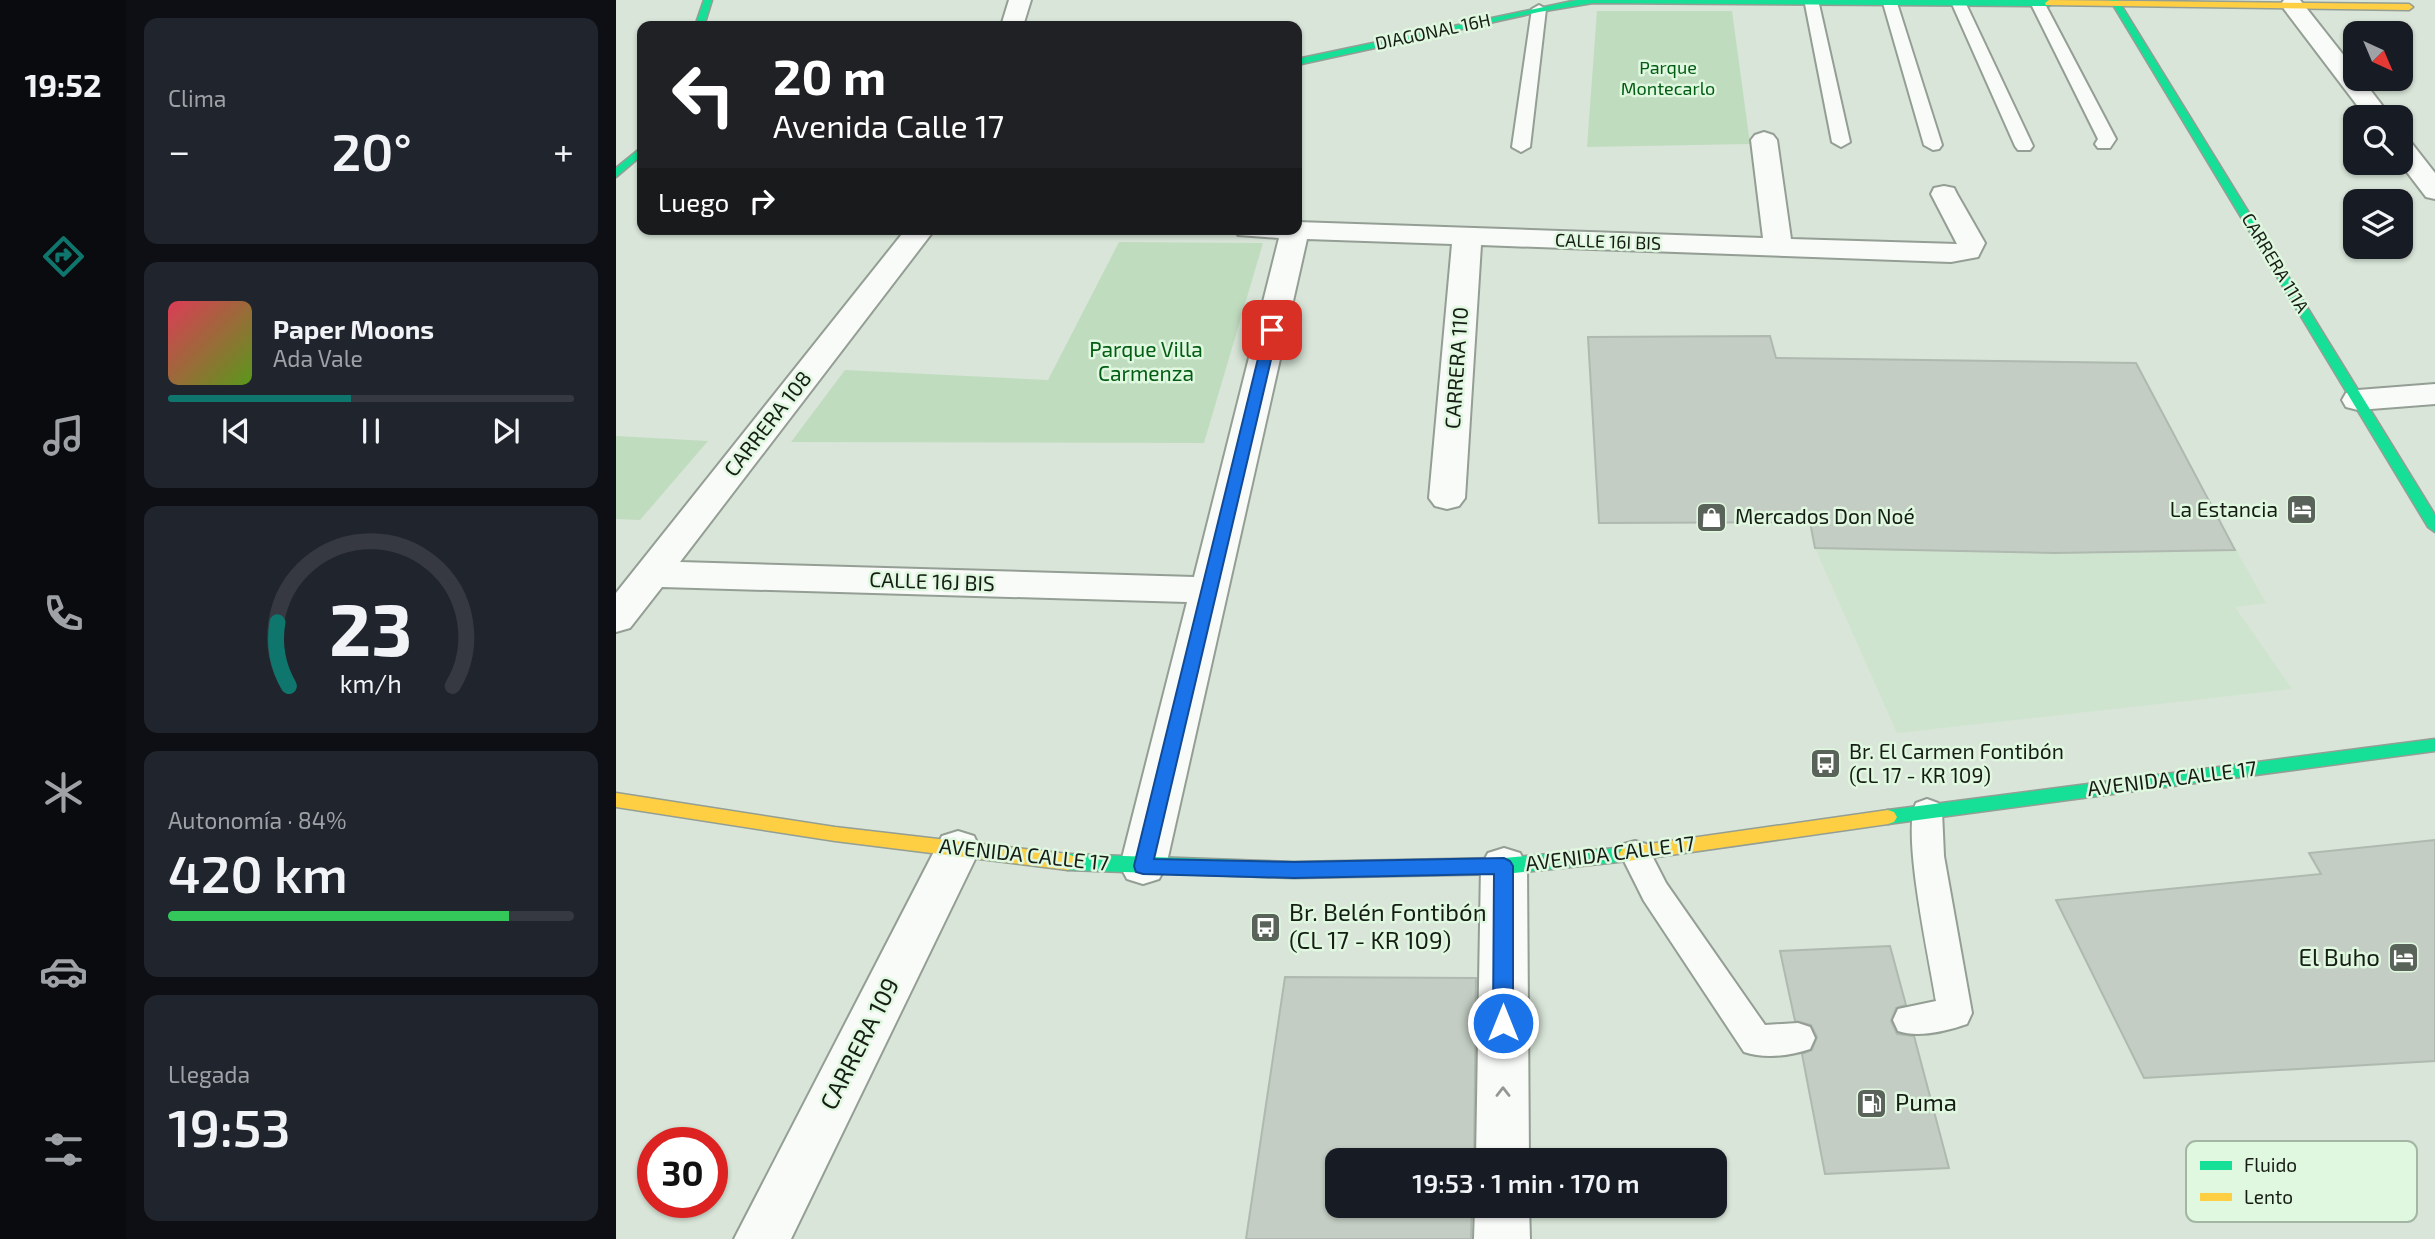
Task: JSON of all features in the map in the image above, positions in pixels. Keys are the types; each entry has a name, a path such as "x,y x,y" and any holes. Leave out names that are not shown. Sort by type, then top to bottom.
{"street":[{"path":"701,21 708,0"},
{"path":"1014,21 1020,0"},
{"name":"DIAGONAL 16H","path":"1302,61 1539,9 1593,0 1812,4 2038,4 2115,1 2409,7"},
{"name":"CARRERA 111A","path":"2115,1 2435,527"},
{"path":"2292,4 2370,105"},
{"path":"1764,140 1778,247"},
{"path":"616,174 637,155"},
{"path":"2413,162 2435,191"},
{"name":"CALLE 16I BIS","path":"1302,230 1467,239 1951,253 1968,251 1971,243 1944,194"},
{"name":"CARRERA 108","path":"616,619 916,235"},
{"path":"1143,866 1294,235"},
{"name":"CARRERA 110","path":"1447,498 1467,239"},
{"path":"2358,400 2435,394"},
{"name":"CALLE 16J BIS","path":"653,574 1210,590"},
{"name":"AVENIDA CALLE 17","path":"616,800 698,814 1049,861 1294,870 1504,866 1635,852 2435,745"},
{"name":"CARRERA 109","path":"762,1239 958,849"},
{"path":"1502,1148 1504,866"},
{"path":"1502,1218 1502,1239"}],"lane":[{"path":"1890,3 1933,145"},
{"path":"1812,4 1842,142"},
{"path":"1959,4 2024,146"},
{"path":"2038,4 2107,139 2104,144"},
{"path":"1521,147 1539,9"},
{"path":"1910,1020 1955,1013 1929,856 1927,811"},
{"path":"1635,852 1654,892 1756,1041 1798,1038"}],"shaded area":[{"path":"1776,358 1987,363 2173,437 2266,603 2235,607 2292,689 1897,733 1815,548"}],"green space":[{"name":"Parque Montecarlo","path":"1597,11 1732,11 1750,144 1587,147"},
{"name":"Parque Villa Carmenza","path":"1119,242 1263,243 1204,443 791,442 845,370 1048,380"},
{"path":"616,436 708,441 640,520 616,519"}],"building":[{"path":"1770,336 1776,358 2136,363 2235,550 2055,553 1815,548 1810,522 1599,523 1588,337"},
{"path":"2435,840 2435,1061 2144,1078 2056,900 2321,874 2309,853"},
{"name":"Puma","path":"1890,946 1906,1005 1896,1008 1891,1021 1897,1034 1914,1036 1949,1168 1825,1174 1802,1054 1812,1050 1817,1037 1811,1025 1795,1021 1780,951"},
{"path":"1285,977 1476,978 1474,1148 1325,1148 1325,1218 1472,1218 1471,1239 1246,1239"}],"traffic: fast":[{"path":"701,21 708,0"},
{"path":"1302,61 1539,9 1593,0 2049,3"},
{"path":"2114,0 2435,527"},
{"path":"616,174 637,155"},
{"path":"1888,817 2435,745"},
{"path":"1068,862 1294,870 1504,866 1628,854"}],"traffic: slow":[{"path":"2049,3 2409,7"},
{"path":"616,800 835,834 1068,862"},
{"path":"1628,854 1888,817"}],"place":[{"name":"La Estancia","path":"2301,510"},
{"name":"Mercados Don Noé","path":"1712,517"},
{"name":"Br. El Carmen Fontibón (CL 17 - KR 109)","path":"1826,764"},
{"name":"Br. Belén Fontibón (CL 17 - KR 109)","path":"1266,927"},
{"name":"El Buho","path":"2403,958"},
{"name":"Puma","path":"1872,1103"}],"route":[{"path":"1272,330 1143,866 1294,870 1504,866 1503,1023"}]}
